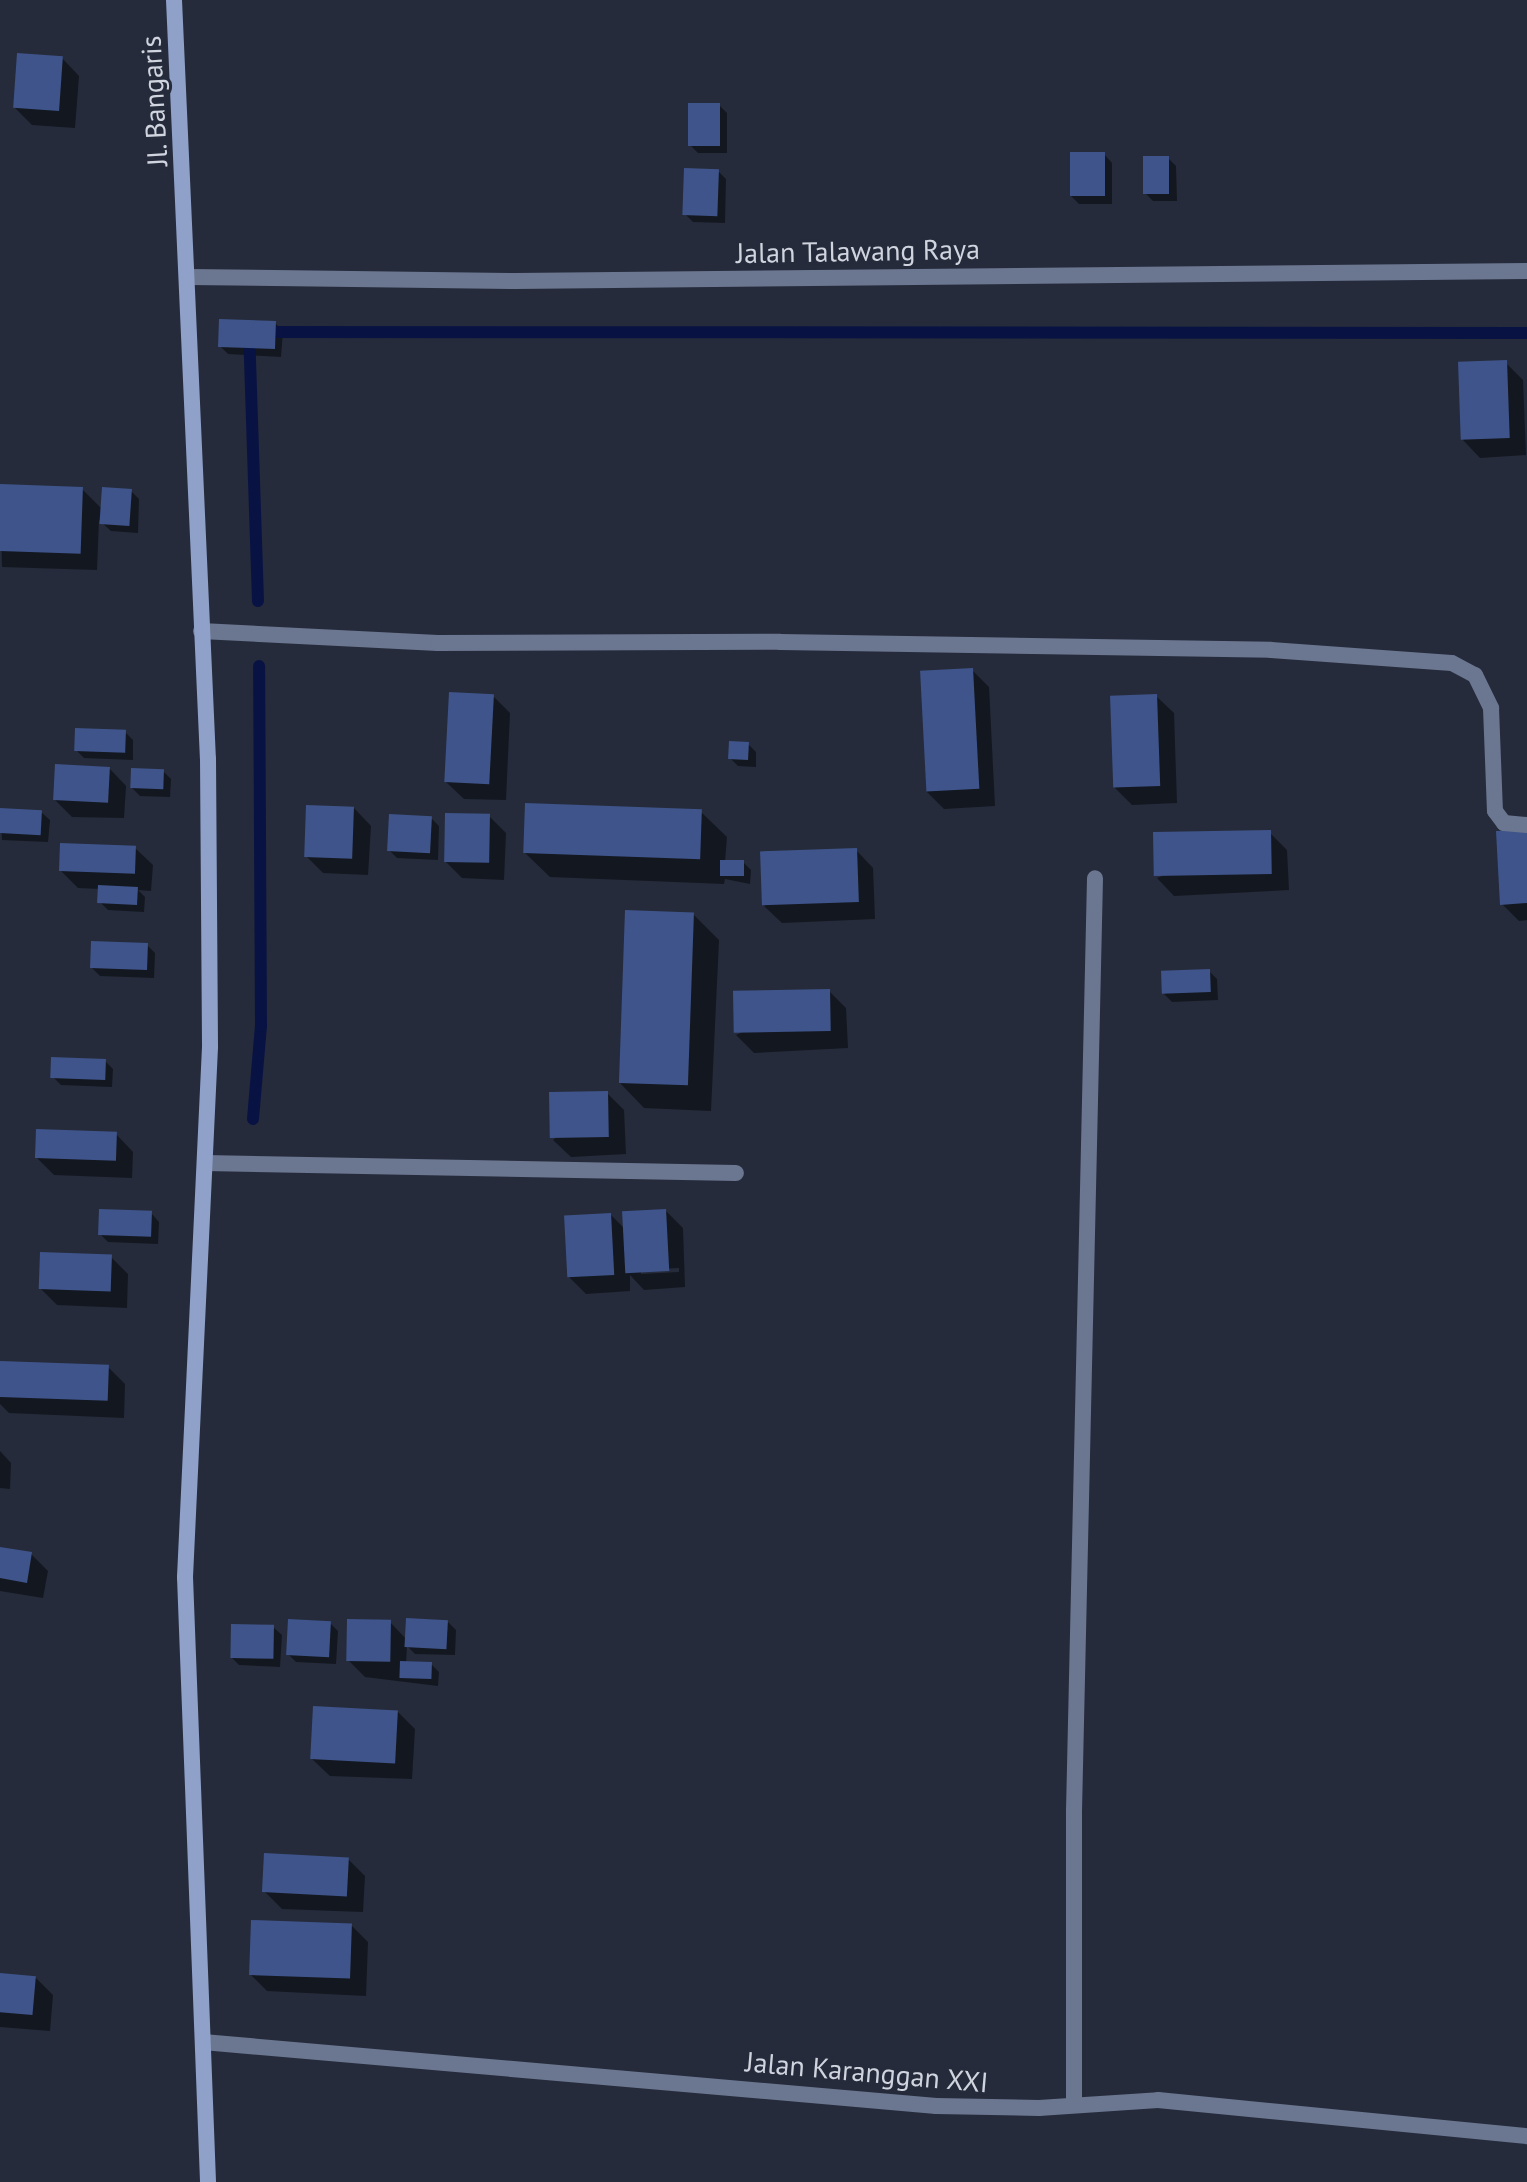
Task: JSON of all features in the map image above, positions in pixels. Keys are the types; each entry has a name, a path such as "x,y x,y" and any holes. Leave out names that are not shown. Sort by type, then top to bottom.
{"street":[{"name":"Jl. Bangaris","path":"174,0 189,277 211,912 205,1163 185,1577 208,2182"},
{"name":"Jalan Talawang Raya","path":"189,277 515,281 1527,271"},
{"path":"201,631 438,643 1226,649 1452,663 1475,675 1491,708 1495,811 1504,823 1527,825"},
{"path":"1074,2105 1074,1811 1095,878"},
{"path":"205,1163 736,1173"},
{"name":"Jalan Karanggan XXI","path":"203,2042 936,2106 1074,2105 1158,2100 1527,2136"}],"building":[{"path":"17,53 63,56 59,111 13,108"},
{"path":"688,103 720,103 720,146 688,146"},
{"path":"1070,152 1105,152 1105,196 1070,196"},
{"path":"1143,156 1169,156 1169,194 1143,194"},
{"path":"684,168 719,169 717,216 682,215"},
{"path":"219,319 276,321 275,349 218,347"},
{"path":"1507,360 1510,438 1461,440 1458,362"},
{"path":"0,484 83,487 81,554 0,551"},
{"path":"102,487 132,489 129,526 99,524"},
{"path":"973,668 979,789 926,792 920,671"},
{"path":"449,692 494,694 489,784 444,782"},
{"path":"1157,694 1160,786 1113,788 1110,696"},
{"path":"75,728 126,730 125,753 74,751"},
{"path":"729,741 749,742 748,760 728,759"},
{"path":"55,764 110,767 108,803 53,800"},
{"path":"131,768 164,769 163,789 130,788"},
{"path":"525,803 702,809 700,859 523,853"},
{"path":"306,805 354,807 352,859 304,857"},
{"path":"0,808 42,810 41,835 0,833"},
{"path":"445,813 490,814 489,863 444,862"},
{"path":"389,814 432,816 430,853 387,851"},
{"path":"1271,830 1272,874 1154,876 1153,832"},
{"path":"1527,830 1527,903 1500,905 1496,831"},
{"path":"60,843 136,846 135,874 59,871"},
{"path":"857,848 859,902 762,905 760,851"},
{"path":"720,860 744,860 744,876 720,876"},
{"path":"98,885 138,887 137,905 97,903"},
{"path":"625,910 694,912 688,1085 619,1083"},
{"path":"91,941 148,943 147,970 90,968"},
{"path":"1210,969 1211,992 1162,994 1161,971"},
{"path":"830,989 831,1031 734,1033 733,991"},
{"path":"51,1057 106,1059 105,1080 50,1078"},
{"path":"608,1091 609,1137 550,1138 549,1092"},
{"path":"36,1129 117,1132 116,1161 35,1158"},
{"path":"99,1209 152,1211 151,1237 98,1235"},
{"path":"666,1209 669,1271 625,1273 622,1211"},
{"path":"611,1213 614,1275 567,1277 564,1215"},
{"path":"40,1252 112,1255 111,1291 39,1289"},
{"path":"0,1361 109,1365 108,1401 0,1397"},
{"path":"0,1547 32,1552 27,1583 0,1578"},
{"path":"406,1618 448,1620 446,1649 404,1647"},
{"path":"288,1619 331,1621 329,1657 286,1655"},
{"path":"347,1619 391,1620 390,1662 346,1661"},
{"path":"231,1624 274,1625 273,1659 230,1658"},
{"path":"400,1661 432,1662 431,1679 399,1678"},
{"path":"313,1706 398,1710 395,1763 310,1759"},
{"path":"264,1853 349,1857 347,1896 262,1892"},
{"path":"251,1920 352,1924 350,1978 249,1975"},
{"path":"0,1973 36,1976 32,2015 0,2012"}],"waterway":[{"path":"258,601 249,332 1527,333"},
{"path":"253,1119 261,1026 259,666"}]}
